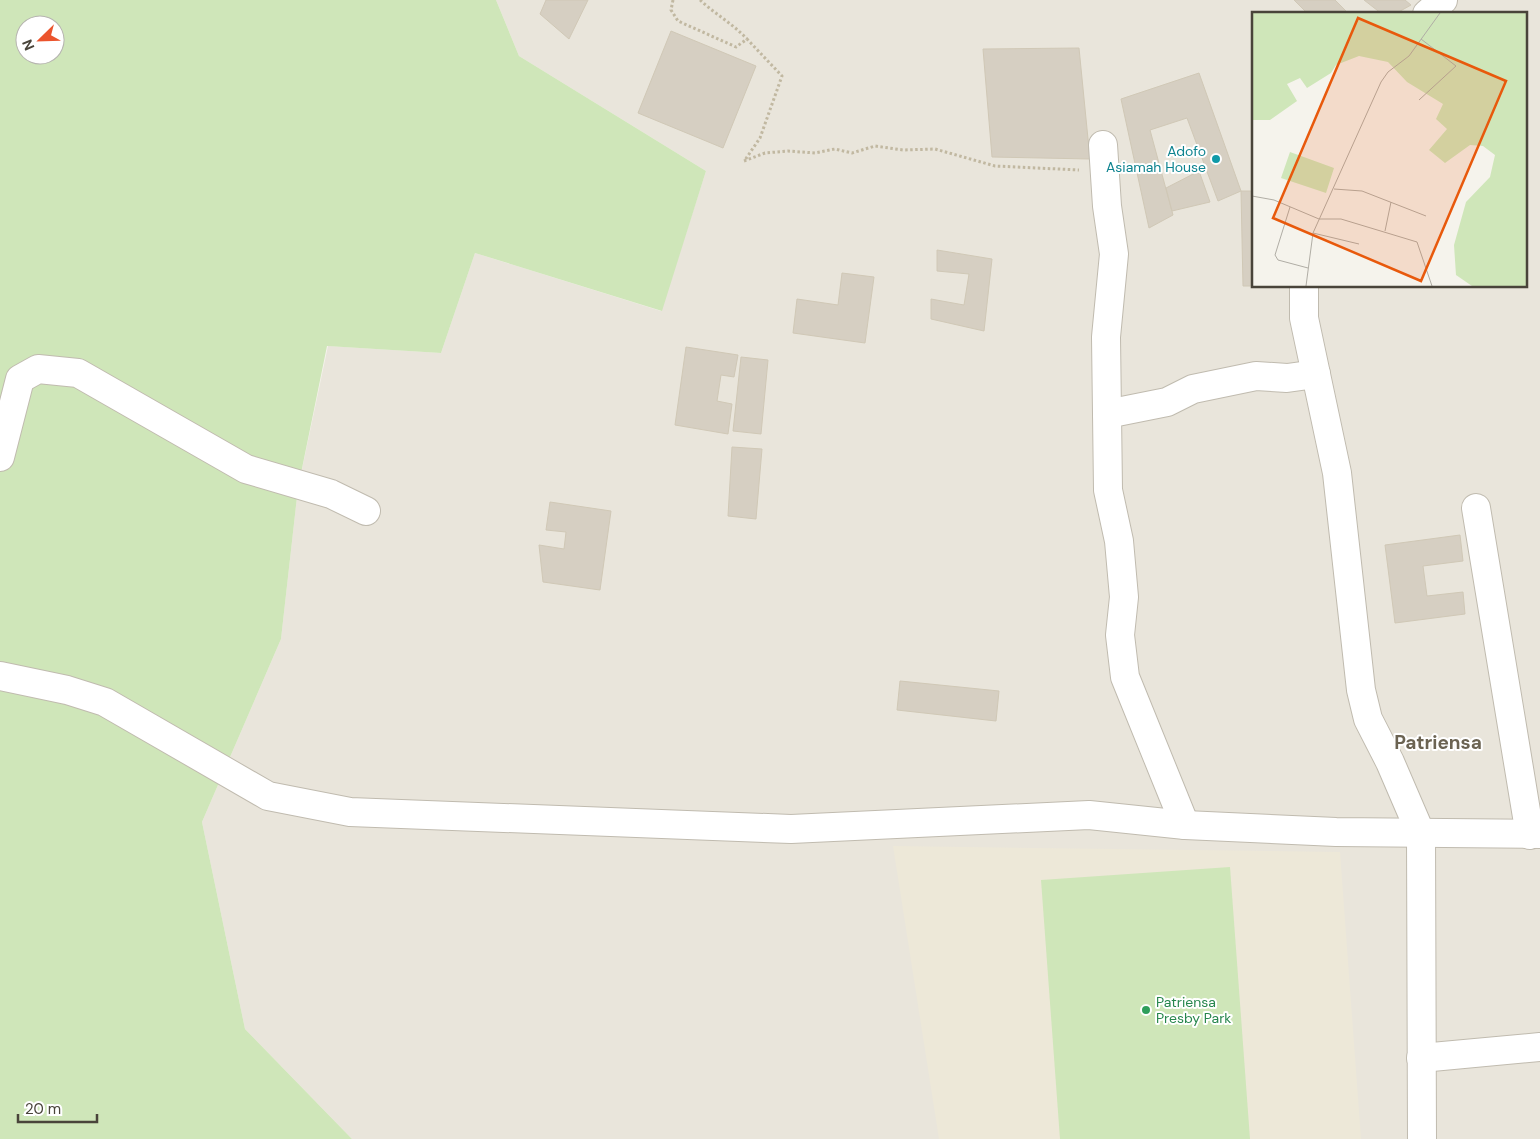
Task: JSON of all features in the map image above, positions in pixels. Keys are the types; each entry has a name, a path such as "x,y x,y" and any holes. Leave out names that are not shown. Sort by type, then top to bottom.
{"street":[{"path":"1429,12 1443,0"},
{"path":"1104,144 1107,206 1114,254 1106,337 1108,490 1120,551 1124,597 1120,635 1125,677 1185,825"},
{"path":"1304,288 1304,318 1338,473 1361,690 1368,719 1390,762 1420,834 1422,1139"},
{"path":"0,457 20,379 38,369 78,373 246,469 331,494 366,511"},
{"path":"1107,414 1167,402 1193,389 1256,376 1287,378 1316,374"},
{"path":"0,676 67,690 105,702 268,796 350,812 791,830 1089,815 1185,825 1420,834 1535,834 1476,508"},
{"path":"1421,1058 1540,1047"}],"path":[{"path":"673,0 671,10 678,21 685,25 710,34 736,47 747,39"},
{"path":"700,0 714,13 734,25 782,76 760,138 744,161 765,153 788,151 815,153 835,149 852,153 875,146 903,150 935,150 995,166 1105,172"}],"shaded area":[{"path":"496,0 1540,0 1540,1139 352,1139 245,1029 202,822 281,639 298,488 328,346 441,353 475,253 661,311 706,171 519,56"},
{"path":"893,846 1340,852 1361,1139 939,1139"}],"green space":[{"path":"0,0 496,0 519,56 706,171 662,311 475,253 441,353 327,346 298,488 281,639 202,822 245,1029 352,1139 0,1139"},
{"name":"Patriensa Presby Park","path":"1230,867 1250,1139 1060,1139 1041,880"}],"building":[{"path":"546,0 588,0 569,39 540,14"},
{"path":"1294,0 1335,0 1347,12 1306,12"},
{"path":"1364,0 1405,0 1411,5 1399,12 1379,12"},
{"path":"671,31 756,66 723,148 638,113"},
{"path":"1079,48 1090,159 992,157 983,49"},
{"name":"Adofo Asiamah House","path":"1199,73 1241,191 1218,201 1187,118 1150,130 1173,215 1149,228 1121,99"},
{"path":"1199,171 1210,202 1172,211 1166,188"},
{"path":"1241,191 1252,191 1252,286 1243,286"},
{"path":"937,250 992,259 984,331 931,319 931,299 964,305 969,274 937,271"},
{"path":"842,273 874,277 865,343 793,333 797,299 838,305"},
{"path":"686,347 738,355 734,377 721,375 717,401 732,404 728,434 675,425"},
{"path":"741,357 768,360 761,434 733,431"},
{"path":"732,447 762,449 756,519 728,516"},
{"path":"550,502 611,511 600,590 543,582 539,545 564,549 566,532 546,530"},
{"path":"1460,535 1463,561 1423,566 1427,596 1463,592 1465,614 1395,623 1385,545"},
{"path":"900,681 999,691 996,721 897,710"}],"place":[{"name":"Adofo Asiamah House","path":"1216,159"},
{"name":"Patriensa Presby Park","path":"1146,1010"}],"district":[{"name":"Patriensa","path":"1438,742"}]}
